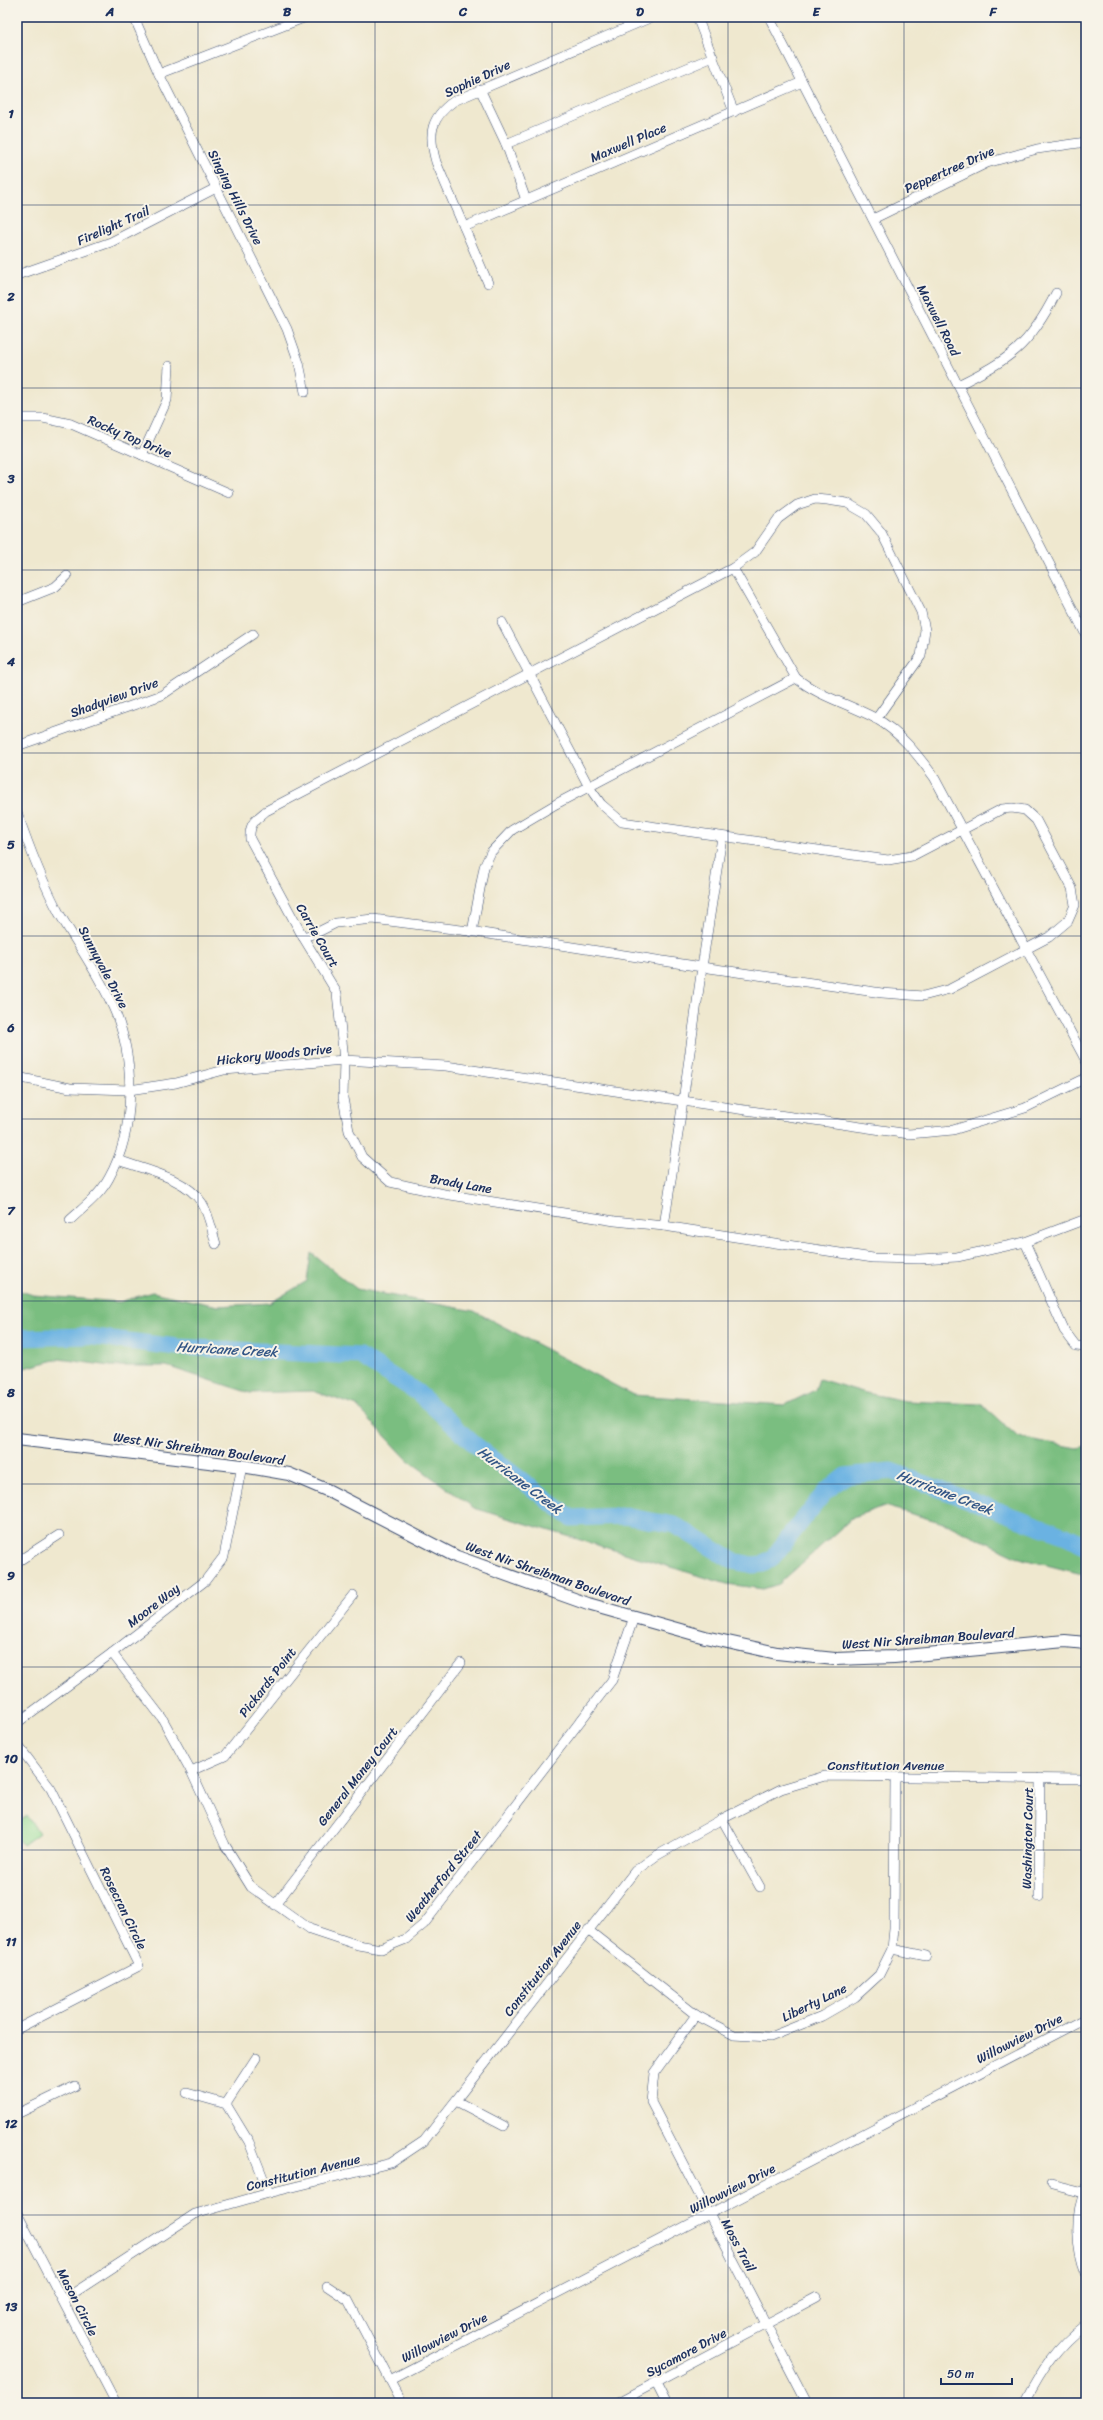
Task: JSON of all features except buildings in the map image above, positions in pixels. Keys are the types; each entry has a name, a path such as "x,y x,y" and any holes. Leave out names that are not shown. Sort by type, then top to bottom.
{"main road":[{"name":"West Nir Shreibman Boulevard","path":"17,1439 242,1466 289,1474 329,1490 457,1557 588,1604 705,1637 777,1653 835,1659 894,1657 1065,1641 1086,1643"}],"street":[{"name":"Singing Hills Drive","path":"134,17 159,74 287,329 299,363 305,392"},
{"path":"159,74 306,17"},
{"name":"Sophie Drive","path":"488,283 436,162 431,144 432,131 435,121 443,108 454,100 652,17"},
{"path":"697,17 734,112"},
{"name":"Maxwell Road","path":"769,17 1086,635"},
{"path":"506,144 713,58"},
{"name":"Maxwell Place","path":"464,227 802,82"},
{"path":"480,89 506,144 526,200"},
{"name":"Peppertree Drive","path":"873,219 987,164 1037,149 1086,142"},
{"name":"Firelight Trail","path":"17,275 111,242 216,188"},
{"path":"958,385 996,366 1019,349 1041,323 1056,293"},
{"path":"142,455 167,400 169,366"},
{"name":"Rocky Top Drive","path":"17,418 43,418 70,424 229,493"},
{"path":"528,674 733,568 755,552 778,519 797,505 815,499 828,500 847,503 866,514 881,532 921,612 925,630 921,656 876,719"},
{"path":"733,568 796,678 811,690 876,719 914,749 934,777 961,831 1086,1061"},
{"path":"17,602 55,587 67,576"},
{"path":"302,937 316,933 336,923 373,919 472,932 882,993 923,996 950,989 1048,937 1068,921 1076,905 1072,888 1036,820 1025,810 1007,808 912,856 888,860 622,822 601,804 589,787 528,674 502,622"},
{"name":"Shadyview Drive","path":"17,746 162,695 253,634"},
{"name":"Carrie Court","path":"344,1060 337,993 302,937 250,839 249,828 253,821 266,811 528,674"},
{"path":"472,932 480,883 491,852 512,830 589,787 796,678"},
{"name":"Sunnyvale Drive","path":"17,812 38,869 56,906 113,1007 123,1033 127,1055 129,1090 126,1124 118,1160 109,1178 97,1195 70,1220"},
{"path":"664,1226 722,837"},
{"name":"Hickory Woods Drive","path":"17,1077 70,1088 129,1090 176,1083 224,1070 344,1060 446,1066 908,1134 953,1130 1024,1108 1086,1078"},
{"name":"Brady Lane","path":"344,1060 343,1098 349,1131 362,1157 390,1182 459,1196 615,1221 664,1226 873,1258 918,1259 957,1257 1025,1242 1086,1219"},
{"path":"118,1160 170,1179 191,1189 203,1204 216,1244"},
{"path":"1025,1242 1064,1330 1076,1346 1086,1347"},
{"name":"Moore Way","path":"17,1723 112,1653 205,1581 224,1556 242,1466"},
{"path":"17,1562 59,1535"},
{"name":"Pickards Point","path":"191,1771 225,1756 353,1595"},
{"name":"Weatherford Street","path":"112,1653 162,1718 191,1771 225,1845 251,1886 275,1905 310,1929 358,1945 381,1949 406,1939 424,1924 612,1680 634,1617"},
{"name":"General Maney Court","path":"275,1905 461,1663"},
{"name":"Rosecran Circle","path":"17,1744 51,1789 139,1966 17,2029"},
{"name":"Constitution Avenue","path":"63,2300 195,2214 269,2193 391,2163 424,2141 635,1871 656,1856 722,1819 781,1789 825,1776 1086,1779"},
{"name":"Liberty Lane","path":"588,1930 696,2016 734,2035 770,2038 822,2016 855,1997 879,1975 892,1949 894,1929 895,1778"},
{"name":"Washington Court","path":"1039,1897 1040,1778"},
{"path":"722,1819 760,1887"},
{"path":"892,1949 926,1956"},
{"name":"Moss Trail","path":"696,2016 654,2073 651,2102 807,2403"},
{"name":"Willowview Drive","path":"390,2380 1086,2018"},
{"path":"226,2104 256,2058"},
{"path":"17,2114 74,2086"},
{"path":"187,2093 226,2104 249,2142 269,2193"},
{"path":"456,2101 504,2126"},
{"path":"1052,2185 1085,2191 1078,2217 1079,2256 1086,2272"},
{"name":"Mason Circle","path":"17,2213 116,2403"},
{"path":"327,2286 348,2300 402,2403"},
{"name":"Sycamore Drive","path":"617,2403 817,2297"},
{"path":"1024,2403 1039,2373 1068,2337 1086,2324"},
{"path":"656,2383 666,2403"}],"green space":[{"path":"311,1253 357,1289 474,1311 633,1395 785,1405 815,1390 819,1379 866,1393 906,1401 981,1404 1018,1437 1077,1448 1086,1446 1086,1575 1023,1559 947,1524 884,1506 853,1517 779,1584 763,1589 727,1584 474,1508 408,1460 357,1406 313,1391 250,1393 166,1366 111,1366 59,1359 17,1370 17,1290 33,1295 120,1302 152,1292 218,1306 270,1303 307,1281"},
{"path":"27,1816 39,1833 23,1845 17,1838 17,1823"}],"waterway":[{"name":"Hurricane Creek","path":"17,1338 86,1336 177,1347 360,1356 417,1392 474,1444 571,1518 624,1516 675,1525 733,1561 753,1565 763,1564 773,1557 825,1492 845,1476 891,1471 1066,1536 1086,1546"}]}
